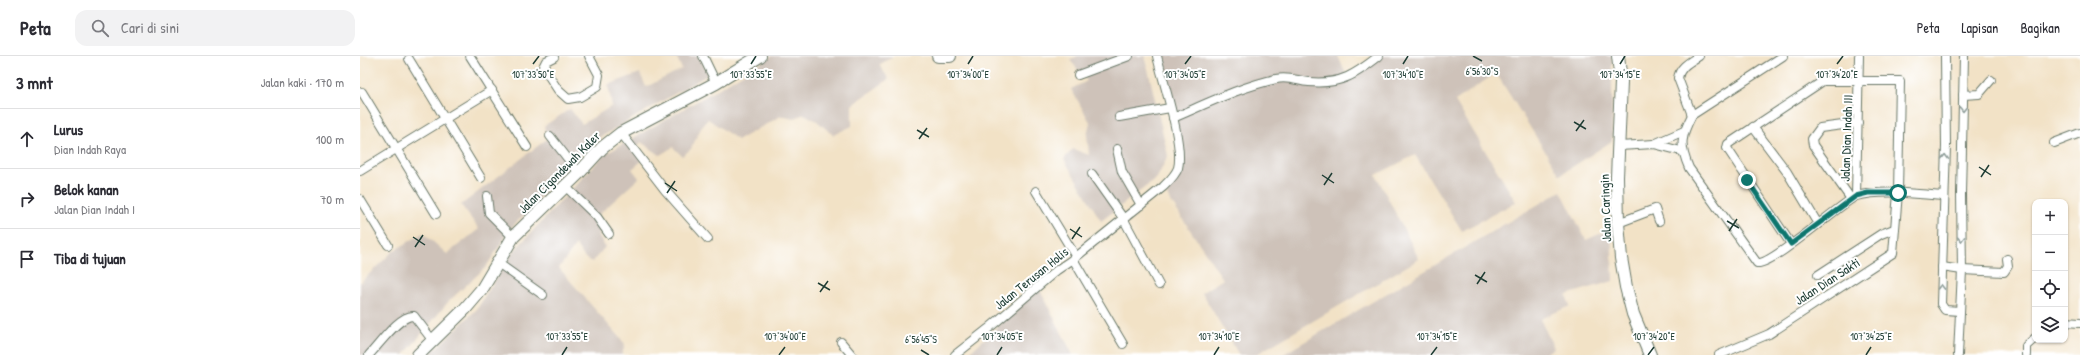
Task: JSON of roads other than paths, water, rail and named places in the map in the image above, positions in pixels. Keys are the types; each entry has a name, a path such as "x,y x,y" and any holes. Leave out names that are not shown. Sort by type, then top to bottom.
{"main road":[{"name":"Jalan Cigondewah Kaler","path":"418,355 466,309 498,263 513,237 566,187 602,148 621,133 716,83 760,56"},
{"path":"938,56 950,56"},
{"name":"Jalan Caringin","path":"1618,56 1621,82 1618,146 1618,223 1626,287 1633,314 1650,355"}],"street":[{"path":"470,56 527,147"},
{"path":"554,57 546,61 543,67 558,90 568,99 580,98 597,87 599,75 589,56"},
{"path":"702,56 716,83"},
{"path":"1078,75 1129,56"},
{"name":"Jalan Terusan Holis","path":"955,355 1057,270 1123,218 1142,205 1163,187 1177,170 1179,151 1173,118 1157,56"},
{"path":"1173,118 1256,84 1277,79 1292,78 1309,82 1343,79 1354,75 1379,56"},
{"path":"1692,115 1681,85 1679,73 1682,67 1699,56"},
{"path":"1783,56 1692,115 1684,131 1681,150 1688,168 1757,263 1762,263 1791,244 1853,198 1868,193 1944,196"},
{"name":"Jalan Dian Indah III","path":"1853,198 1860,81 1859,56"},
{"path":"1945,56 1946,146 1941,306 1945,310 1960,311"},
{"path":"1958,355 1962,270 1961,194 1964,56"},
{"path":"409,60 481,178"},
{"name":"Jalan Dian Sakti","path":"1719,355 1769,334 1890,256 1894,251 1894,230 1898,193 1901,85 1897,80 1860,81"},
{"path":"1963,95 1980,94 1991,80"},
{"path":"1791,244 1727,148 1729,143 1821,82 1860,81"},
{"path":"360,171 444,118 492,90"},
{"path":"362,92 436,214"},
{"path":"1119,117 1170,108"},
{"path":"1853,198 1813,145 1812,139 1820,128 1858,122"},
{"path":"1753,127 1787,172 1818,224"},
{"path":"1654,144 1684,131"},
{"path":"621,133 665,190 708,239"},
{"path":"2054,143 2080,133"},
{"path":"550,136 579,173"},
{"path":"1618,146 1654,144 1681,150"},
{"path":"1117,149 1122,172 1142,205"},
{"path":"1092,174 1123,218 1159,285"},
{"path":"566,187 597,218 609,234"},
{"path":"1036,191 1123,344"},
{"path":"487,196 489,213 513,237"},
{"path":"360,199 388,245"},
{"path":"1618,223 1655,209 1659,221"},
{"path":"1818,275 1881,234 1894,230"},
{"path":"1942,267 1962,270 2004,272 2008,266 2007,259"},
{"path":"498,263 543,295"},
{"path":"369,355 389,332 408,316 414,316 433,341"},
{"path":"2068,322 2080,323"},
{"path":"2026,355 2027,343 2032,340"},
{"path":"841,342 852,355"}]}
